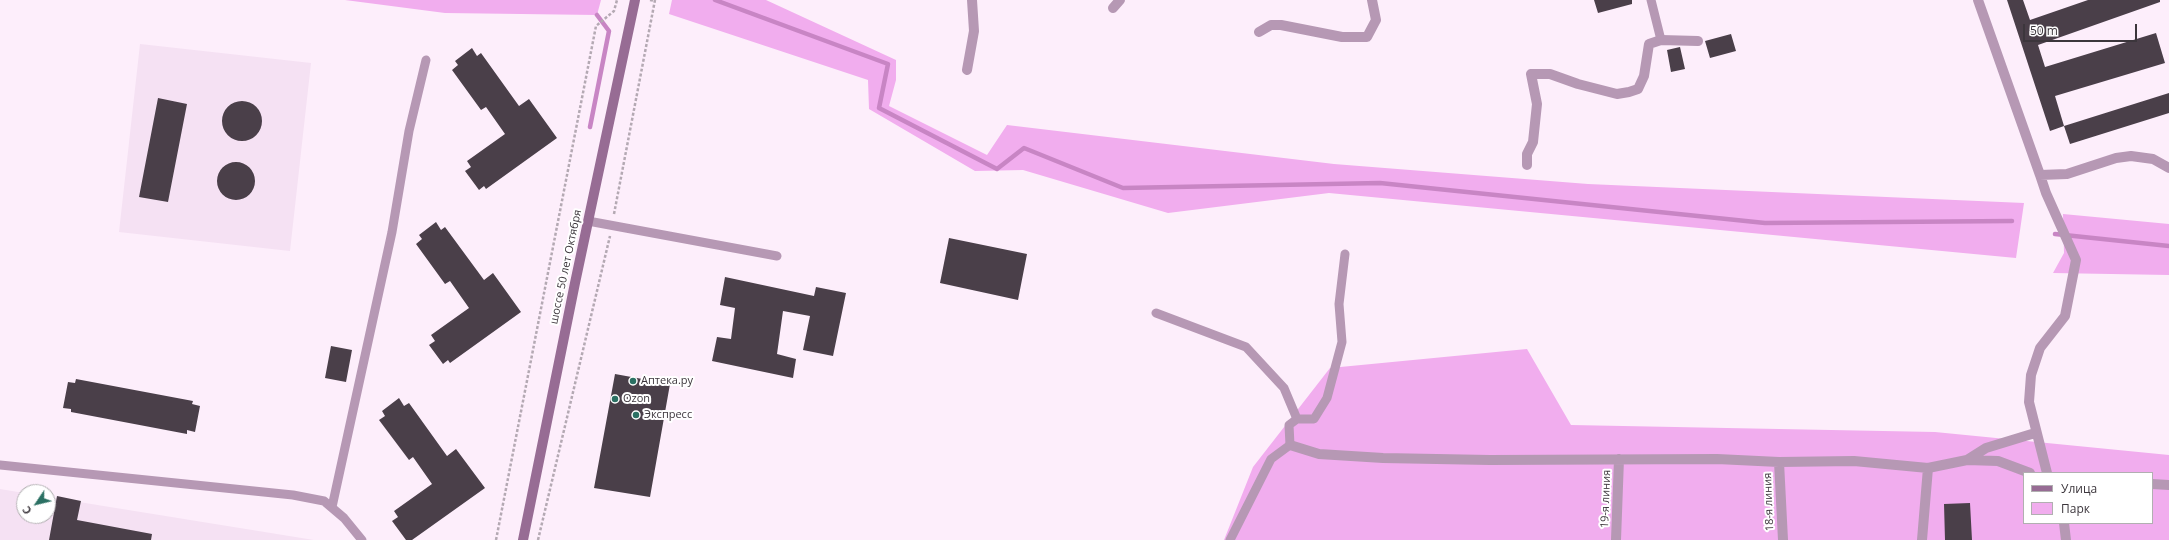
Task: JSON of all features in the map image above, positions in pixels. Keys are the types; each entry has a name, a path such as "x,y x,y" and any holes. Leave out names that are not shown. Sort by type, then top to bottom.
{"street":[{"name":"шоссе 50 лет Октября","path":"523,540 635,0"},
{"path":"967,70 974,31 972,0"},
{"path":"1113,8 1120,0"},
{"path":"1259,32 1271,25 1281,25 1342,37 1367,37 1376,20 1372,0"},
{"path":"1978,0 2046,193 2076,260 2066,316 2040,348 2031,375 2029,402 2035,433 2047,472"},
{"path":"1527,165 1527,154 1533,142 1537,104 1531,74 1550,74 1578,84 1618,94 1629,92 1638,89 1644,76 1649,44 1661,40 1698,41"},
{"path":"2040,175 2067,174 2116,158 2131,156 2153,159 2169,168"},
{"path":"1968,460 1986,448 2035,433"},
{"path":"1290,445 1319,454 1383,458 1717,459 1779,462 1854,461 1928,468 1968,460 1998,461 2027,472"},
{"name":"19-я линия","path":"1616,540 1620,459"},
{"name":"18-я линия","path":"1779,462 1783,540"},
{"path":"1922,540 1928,468"},
{"path":"2153,484 2169,485"},
{"path":"2064,524 2066,540"}],"lane":[{"path":"1651,0 1661,40"},
{"path":"332,507 392,232 409,131 426,60"},
{"path":"588,221 777,256"},
{"path":"1230,540 1271,459 1290,445 1289,425 1297,420 1314,420 1327,398 1342,342 1339,304 1345,254"},
{"path":"1156,313 1246,347 1284,388 1297,420"},
{"path":"0,466 293,495 324,501 332,507 362,540"}],"path":[{"path":"496,540 596,26 614,11 617,0"},
{"path":"538,540 612,226 655,0 650,0"}],"shaded area":[{"path":"140,44 311,63 290,251 119,232"},
{"path":"0,489 16,492 16,524 56,524 56,498 314,540 0,540"}],"green space":[{"path":"345,0 601,0 597,15 445,13"},
{"path":"672,0 766,0 896,60 896,80 889,106 987,155 1007,125 1334,164 1588,184 2024,203 2016,258 1329,193 1168,213 1023,170 975,171 869,109 868,80 669,14"},
{"path":"2063,214 2169,224 2169,275 2053,273 2064,253"},
{"path":"1527,349 1571,425 1935,432 2169,455 2169,540 1224,540 1253,467 1330,368"}],"building":[{"path":"1594,0 1632,0 1632,4 1598,13"},
{"path":"2007,0 2023,0 2030,20 2088,0 2160,0 2160,2 2038,45 2045,67 2156,33 2165,63 2055,96 2064,126 2050,131"},
{"path":"1731,34 1736,51 1710,58 1705,41"},
{"path":"1680,47 1685,69 1671,72 1667,50"},
{"path":"472,48 477,56 481,53 519,106 529,99 557,138 486,189 484,186 479,190 465,171 471,167 467,161 505,134 486,107 481,110 452,70 458,65 455,61"},
{"path":"2169,93 2169,113 2070,144 2064,126"},
{"path":"158,98 187,104 168,202 139,197"},
{"path":"242,101 253,104 259,110 262,121 259,132 253,138 242,141 231,138 225,132 222,121 225,110 231,104"},
{"path":"232,162 240,162 247,165 252,170 255,181 252,192 247,197 240,200 232,200 225,197 220,192 217,185 217,177 220,170 225,165"},
{"path":"436,222 441,230 445,227 484,280 493,273 521,312 450,363 448,360 443,364 429,345 435,341 431,335 469,308 450,281 445,284 416,244 422,239 419,235"},
{"path":"949,238 1027,254 1018,300 940,283"},
{"path":"725,277 814,296 816,287 846,293 833,356 803,350 810,316 783,311 777,354 796,359 793,378 712,361 717,337 731,339 735,308 720,305"},
{"path":"331,346 352,350 346,382 325,378"},
{"path":"615,374 670,384 650,497 594,488"},
{"path":"76,379 193,401 192,404 200,406 195,432 187,430 187,434 71,412 71,409 63,408 68,382 75,383"},
{"path":"399,398 404,406 409,403 447,456 456,449 485,488 412,540 406,540 392,521 398,517 394,511 432,484 413,457 409,460 379,420 385,416 382,411"},
{"path":"57,496 81,501 77,520 152,534 151,540 49,540 52,524 56,524"},
{"path":"1970,503 1972,540 1945,540 1944,504"}],"waterway":[{"path":"715,0 888,64 879,108 997,169 1024,148 1123,188 1380,183 1765,223 2012,221"},
{"path":"590,127 609,31 597,15"},
{"path":"2055,234 2169,246"}],"place":[{"name":"Аптека.ру","path":"633,381"},
{"name":"Ozon","path":"615,399"},
{"name":"Экспресс","path":"636,415"}]}
